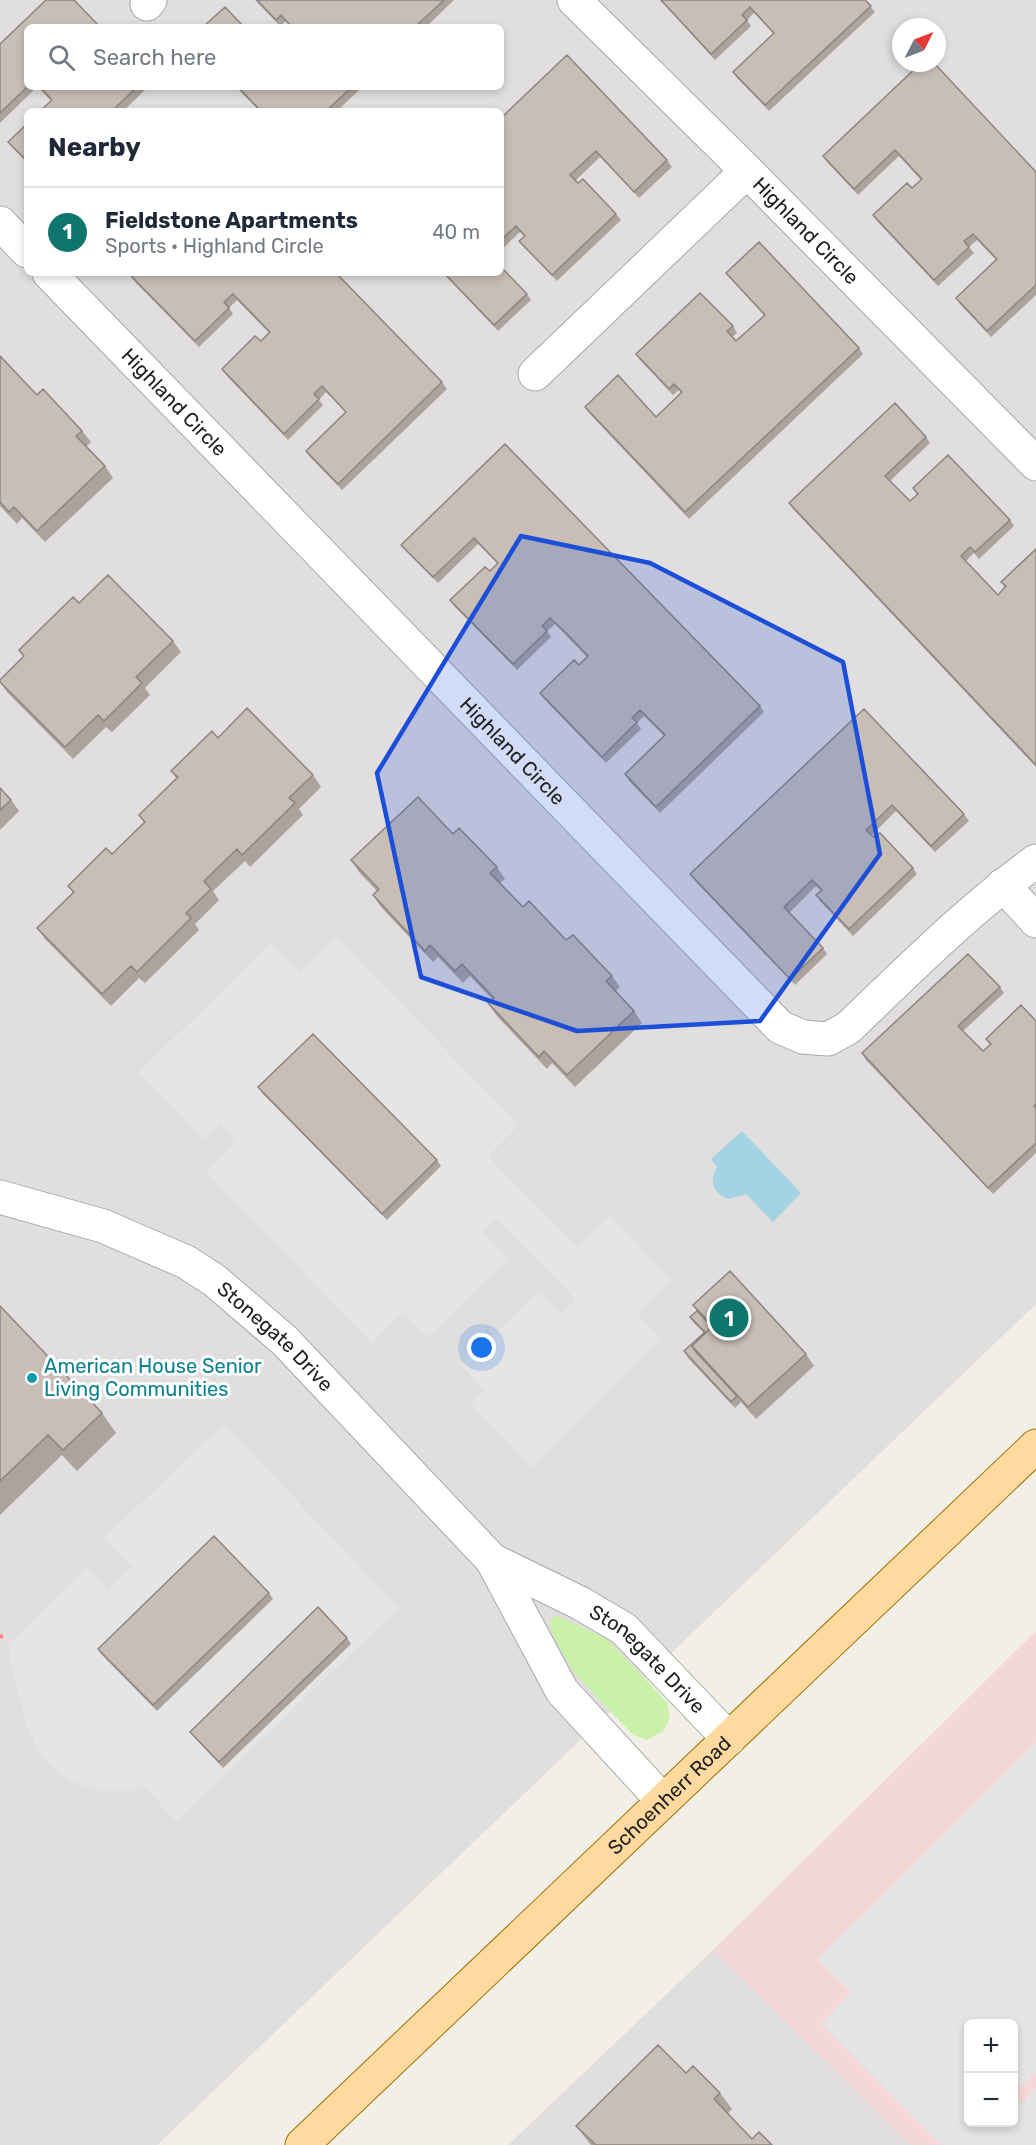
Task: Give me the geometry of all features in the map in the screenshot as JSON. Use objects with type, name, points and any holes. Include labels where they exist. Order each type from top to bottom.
[{"type":"main road","name":"Schoenherr Road","points":[[302,2145],[1036,1446]]},
{"type":"street","name":"Highland Circle","points":[[574,0],[747,171],[1036,465]]},
{"type":"street","points":[[535,375],[747,171]]},
{"type":"street","points":[[0,223],[24,248]]},
{"type":"street","name":"Highland Circle","points":[[52,276],[780,1027],[803,1037],[828,1039],[848,1028],[954,927],[1003,885],[1036,861]]},
{"type":"street","points":[[1003,885],[1036,921]]},
{"type":"street","name":"Stonegate Drive","points":[[0,1197],[103,1226],[186,1262],[214,1280],[285,1341],[492,1560],[562,1691],[663,1802]]},
{"type":"street","name":"Stonegate Drive","points":[[492,1560],[580,1603],[624,1629],[729,1739]]},
{"type":"highlighted area","points":[[521,536],[650,563],[843,662],[880,854],[760,1021],[577,1031],[421,977],[377,773]]},
{"type":"shaded area","points":[[0,0],[1036,0],[1036,1304],[157,2145],[0,2145]]},
{"type":"shaded area","points":[[336,937],[519,1125],[488,1156],[577,1247],[610,1216],[672,1280],[638,1314],[662,1339],[532,1467],[471,1404],[484,1390],[461,1366],[539,1291],[561,1314],[576,1300],[496,1218],[482,1232],[508,1259],[428,1337],[403,1312],[372,1343],[206,1172],[237,1141],[220,1123],[204,1139],[139,1072],[271,943],[300,972]]},
{"type":"shaded area","points":[[224,1424],[399,1608],[176,1821],[143,1786],[125,1791],[108,1791],[75,1783],[55,1771],[37,1749],[27,1725],[11,1665],[8,1644],[87,1568],[108,1590],[132,1567],[104,1538]]},
{"type":"shaded area","points":[[1036,1631],[1036,2145],[911,2145],[713,1950]]},
{"type":"shaded area","points":[[1036,1743],[1036,2072],[1021,2087],[1018,2084],[1018,2019],[964,2019],[964,2127],[1018,2127],[1018,2106],[1036,2088],[1036,2145],[941,2145],[821,2024],[851,1993],[818,1959]]},
{"type":"shaded area","points":[[713,1950],[911,2145],[508,2145]]},
{"type":"green space","points":[[558,1616],[607,1639],[667,1702],[670,1718],[663,1731],[647,1740],[633,1735],[573,1672],[551,1632],[551,1618]]},
{"type":"water","points":[[742,1131],[801,1193],[773,1222],[746,1194],[729,1199],[719,1193],[714,1186],[713,1177],[717,1167],[711,1159]]},
{"type":"building","points":[[46,0],[74,0],[97,24],[24,24],[24,90],[0,113],[0,44]]},
{"type":"building","points":[[257,0],[444,0],[418,24],[289,24],[281,15],[276,20]]},
{"type":"building","points":[[661,0],[865,0],[871,6],[765,105],[733,72],[774,33],[750,7],[742,15],[747,20],[711,54]]},
{"type":"building","points":[[225,7],[241,24],[206,24]]},
{"type":"building","points":[[567,55],[667,160],[634,192],[596,151],[570,175],[578,183],[583,179],[616,214],[552,275],[519,241],[525,236],[516,226],[504,237],[504,115]]},
{"type":"building","points":[[912,72],[942,72],[1036,172],[1036,285],[987,331],[956,298],[997,259],[973,234],[964,241],[969,247],[934,280],[873,215],[907,183],[912,188],[922,179],[895,150],[854,189],[823,156]]},
{"type":"building","points":[[43,90],[134,90],[115,108],[43,108],[52,100]]},
{"type":"building","points":[[241,90],[349,90],[329,108],[258,108]]},
{"type":"building","points":[[24,127],[24,158],[8,142]]},
{"type":"building","points":[[759,242],[859,348],[685,512],[585,407],[618,375],[656,417],[682,392],[674,384],[669,389],[636,354],[700,293],[733,326],[727,331],[736,341],[765,315],[726,273]]},
{"type":"building","points":[[504,270],[527,294],[494,325],[447,276],[504,276]]},
{"type":"building","points":[[339,276],[442,382],[338,484],[306,451],[346,412],[322,386],[314,394],[319,399],[284,434],[222,369],[255,336],[261,341],[270,332],[233,294],[224,302],[229,308],[195,341],[132,277]]},
{"type":"building","points":[[0,356],[37,395],[43,389],[82,431],[76,436],[105,466],[37,531],[14,507],[9,512],[0,502]]},
{"type":"building","points":[[895,403],[926,437],[885,476],[910,501],[918,494],[913,488],[948,455],[1010,520],[975,552],[970,547],[961,556],[998,595],[1006,586],[1001,582],[1036,549],[1036,765],[789,503]]},
{"type":"building","points":[[505,444],[760,706],[656,807],[625,774],[665,735],[640,710],[632,718],[637,722],[602,757],[540,693],[574,660],[579,665],[588,656],[568,635],[550,618],[542,626],[547,631],[513,664],[450,600],[485,567],[490,571],[498,563],[474,538],[433,577],[401,545]]},
{"type":"building","points":[[108,575],[173,641],[136,677],[142,683],[104,721],[98,715],[65,747],[0,680],[24,656],[19,650],[73,597],[79,603]]},
{"type":"building","points":[[247,708],[313,775],[289,798],[295,803],[242,855],[237,849],[204,881],[211,889],[186,913],[191,918],[137,972],[131,966],[102,994],[37,928],[74,892],[68,886],[106,848],[112,854],[145,822],[139,815],[178,777],[171,771],[212,731],[218,738]]},
{"type":"building","points":[[864,709],[964,814],[931,846],[892,805],[866,830],[874,837],[880,833],[913,868],[849,929],[816,895],[822,890],[812,880],[784,907],[823,948],[790,979],[690,874]]},
{"type":"building","points":[[0,788],[11,800],[0,810]]},
{"type":"building","points":[[418,797],[453,834],[459,828],[497,867],[490,873],[523,907],[529,901],[566,940],[573,935],[612,976],[606,981],[634,1011],[567,1075],[544,1051],[539,1057],[520,1037],[488,1003],[494,998],[462,964],[455,971],[430,945],[425,951],[373,895],[379,889],[351,860]]},
{"type":"building","points":[[968,954],[1000,987],[958,1026],[983,1051],[991,1044],[986,1039],[1021,1005],[1036,1021],[1036,1104],[1034,1106],[1036,1108],[1036,1143],[988,1188],[862,1053]]},
{"type":"building","points":[[313,1034],[437,1160],[382,1214],[258,1087]]},
{"type":"building","points":[[730,1271],[806,1354],[748,1407],[692,1346],[713,1326],[693,1305]]},
{"type":"building","name":"American House Senior Living Communities","points":[[0,1306],[102,1413],[63,1450],[48,1435],[0,1481]]},
{"type":"building","points":[[697,1311],[712,1327],[692,1346],[737,1396],[731,1402],[684,1351],[705,1332],[690,1317]]},
{"type":"building","points":[[214,1536],[269,1593],[153,1705],[98,1649]]},
{"type":"building","points":[[318,1607],[347,1638],[219,1762],[190,1732]]},
{"type":"building","points":[[658,2045],[686,2073],[693,2066],[720,2093],[714,2099],[752,2139],[759,2132],[772,2145],[596,2145],[576,2126]]},
{"type":"place","name":"Fieldstone Apartments","points":[[729,1318]]},
{"type":"place","name":"American House Senior Living Communities","points":[[32,1378]]}]
